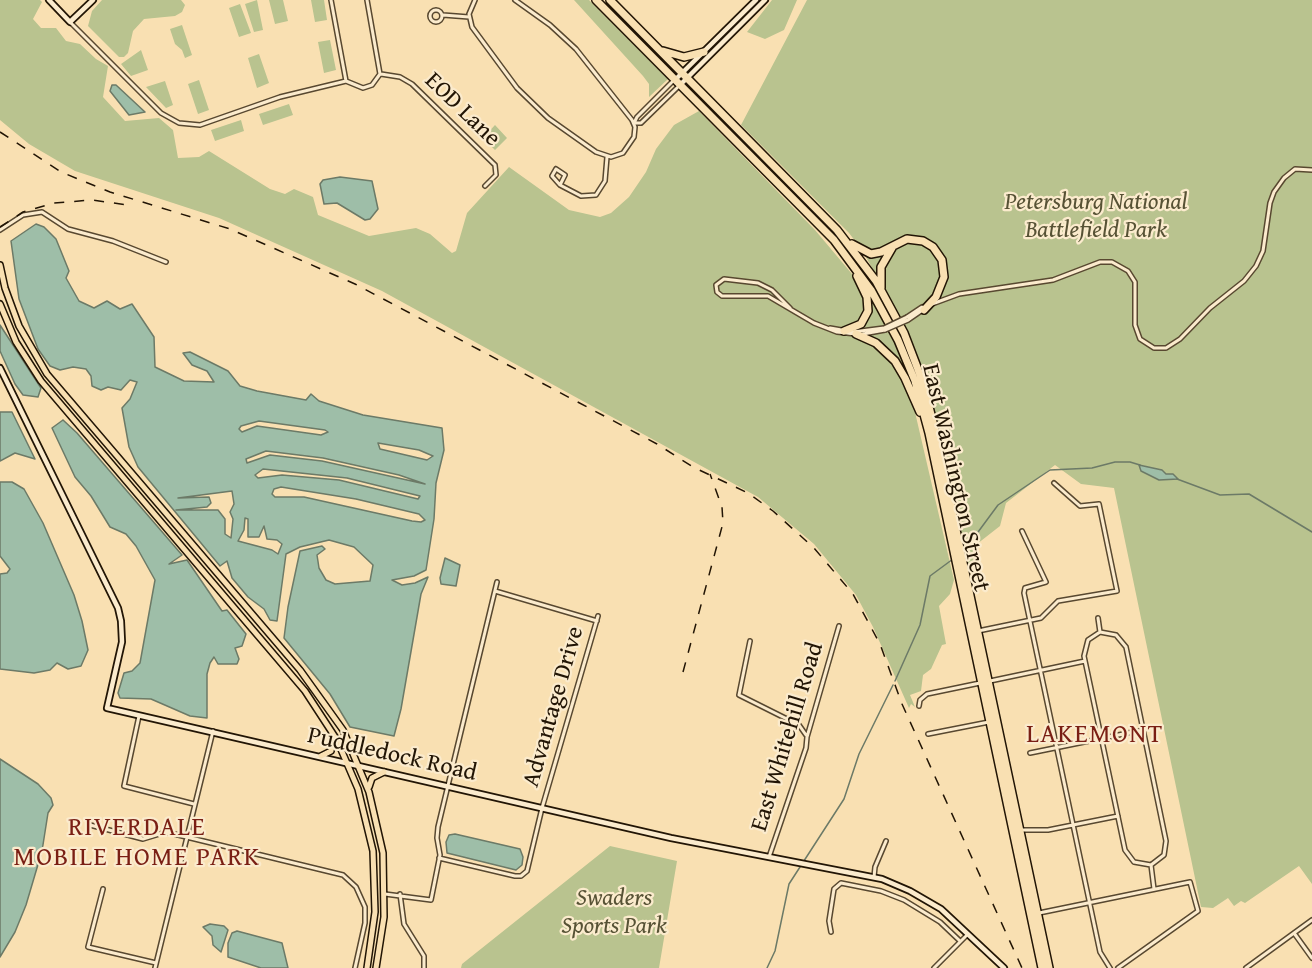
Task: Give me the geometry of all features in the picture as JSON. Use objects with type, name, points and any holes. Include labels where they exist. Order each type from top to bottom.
[{"type":"highway","name":"East Washington Street","points":[[596,0],[844,252],[877,300],[898,340],[915,381],[929,433],[994,721],[1034,914],[1042,968]]},
{"type":"highway","name":"East Washington Street","points":[[610,0],[845,239],[882,290],[909,345],[928,402],[974,632]]},
{"type":"highway","points":[[654,45],[680,57],[704,52]]},
{"type":"highway","points":[[845,239],[860,250],[872,254],[910,239],[925,242],[933,247],[942,260],[944,280],[936,297],[923,308]]},
{"type":"highway","points":[[882,290],[881,267],[890,250],[907,242],[922,243],[936,253],[942,273],[938,290],[923,308]]},
{"type":"highway","points":[[844,252],[863,287],[869,306],[862,322],[844,331]]},
{"type":"highway","points":[[856,334],[876,343],[895,361],[910,387],[929,433]]},
{"type":"highway","name":"East Washington Street","points":[[1034,914],[1049,968]]},
{"type":"main road","points":[[0,265],[16,320],[47,374],[315,688],[342,730],[369,792],[380,836],[385,894],[383,932],[376,968]]},
{"type":"main road","points":[[0,304],[16,342],[41,381],[292,675],[334,734],[348,762],[368,821],[375,869],[375,912],[367,968]]},
{"type":"main road","points":[[321,756],[333,749],[334,734]]},
{"type":"main road","points":[[369,792],[372,778],[384,772]]},
{"type":"street","points":[[49,0],[161,113],[179,123],[189,125],[207,123],[270,100],[346,81],[354,86],[367,87],[380,74],[367,0]]},
{"type":"street","points":[[70,22],[93,0]]},
{"type":"street","points":[[331,0],[346,81]]},
{"type":"street","points":[[475,0],[469,17],[472,27],[494,59],[530,101],[573,137],[607,157],[620,155],[626,151],[634,137],[634,123],[637,117],[678,82]]},
{"type":"street","points":[[515,0],[550,25],[576,50],[601,77],[634,123]]},
{"type":"street","points":[[634,123],[641,123],[756,0]]},
{"type":"street","points":[[684,76],[704,52],[765,0]]},
{"type":"street","points":[[443,15],[437,22],[430,19],[435,10],[443,15],[469,17]]},
{"type":"street","name":"EOD Lane","points":[[380,74],[400,77],[412,84],[495,165],[496,175],[485,186]]},
{"type":"street","points":[[560,185],[565,175],[556,169],[552,176],[560,185],[581,196],[596,195],[605,183],[607,157]]},
{"type":"street","points":[[790,308],[776,293],[764,285],[725,279],[716,285],[717,292],[722,296],[762,295],[822,327],[837,332],[856,334],[885,329],[907,319],[923,308],[959,294],[1045,282],[1100,262],[1112,262],[1128,271],[1136,282],[1135,325],[1140,339],[1154,348],[1166,348],[1180,339],[1210,308],[1244,281],[1256,266],[1263,251],[1270,203],[1276,189],[1295,170],[1312,170]]},
{"type":"street","points":[[0,230],[22,215],[42,212],[68,229],[113,242],[166,262]]},
{"type":"street","points":[[762,295],[766,291],[764,285]]},
{"type":"street","points":[[822,327],[844,331],[885,329]]},
{"type":"street","name":"Puddledock Road","points":[[0,368],[118,608],[122,621],[122,642],[107,708],[691,842],[874,877],[922,897],[969,934],[1004,968]]},
{"type":"street","points":[[974,632],[1044,616],[1058,601],[1115,592],[1116,584],[1099,504],[1080,506],[1054,483]]},
{"type":"street","points":[[1022,531],[1046,582],[1024,590],[1029,621],[1100,952],[1110,968]]},
{"type":"street","points":[[385,894],[400,894],[431,900],[439,858],[437,838],[497,582]]},
{"type":"street","name":"Advantage Drive","points":[[439,858],[515,876],[525,874],[598,618],[495,591]]},
{"type":"street","points":[[1098,618],[1100,632]]},
{"type":"street","name":"East Whitehill Road","points":[[769,857],[806,748],[807,737],[839,626]]},
{"type":"street","points":[[1100,632],[1112,633],[1124,643],[1167,844],[1164,855],[1151,865],[1138,864],[1128,856],[1085,661],[1086,644],[1092,636],[1100,632]]},
{"type":"street","points":[[750,641],[739,695],[799,725],[807,737]]},
{"type":"street","points":[[919,706],[920,700],[927,694],[1085,661]]},
{"type":"street","points":[[140,714],[124,786],[194,804]]},
{"type":"street","points":[[928,734],[994,721]]},
{"type":"street","points":[[1030,753],[1143,730]]},
{"type":"street","points":[[155,968],[213,731]]},
{"type":"street","points":[[1017,831],[1047,830],[1118,816]]},
{"type":"street","points":[[90,825],[138,838],[149,838],[163,832],[338,873],[360,892],[365,913],[355,968]]},
{"type":"street","points":[[874,877],[875,867],[886,841]]},
{"type":"street","points":[[1151,865],[1154,889]]},
{"type":"street","points":[[1034,914],[1190,882],[1198,910],[1118,968]]},
{"type":"street","points":[[831,932],[829,921],[834,889],[841,883],[881,891],[904,900],[940,922],[960,942]]},
{"type":"street","points":[[103,889],[88,947],[156,963]]},
{"type":"street","points":[[400,894],[404,924],[408,934],[424,956],[424,968]]},
{"type":"street","points":[[1247,967],[1312,920]]},
{"type":"street","points":[[1294,933],[1312,958]]},
{"type":"street","points":[[934,968],[969,934]]},
{"type":"green space","points":[[0,0],[40,0],[42,2],[33,19],[41,28],[56,28],[66,41],[80,44],[96,59],[108,66],[103,97],[125,121],[159,118],[173,130],[178,158],[199,157],[209,151],[270,189],[285,194],[294,189],[313,197],[318,215],[369,236],[416,228],[430,234],[452,253],[456,251],[467,213],[509,167],[569,210],[600,217],[611,213],[629,197],[646,172],[656,149],[674,125],[699,111],[815,230],[873,299],[893,336],[914,388],[911,395],[954,580],[950,594],[939,606],[946,644],[942,645],[931,669],[923,675],[921,691],[910,695],[915,707],[911,704],[909,708],[873,627],[856,595],[814,544],[758,497],[382,291],[219,218],[75,171],[29,144],[0,120]]},
{"type":"green space","points":[[102,0],[181,0],[185,5],[182,12],[175,16],[144,19],[133,31],[128,53],[124,57],[119,57],[88,26],[92,11]]},
{"type":"green space","points":[[257,0],[263,30],[254,32],[245,4]]},
{"type":"green space","points":[[269,0],[283,0],[288,21],[275,24]]},
{"type":"green space","points":[[311,0],[324,0],[327,20],[315,22]]},
{"type":"green space","points":[[574,0],[589,0],[668,79],[649,97],[649,84],[643,76]]},
{"type":"green space","points":[[772,0],[797,0],[784,30],[765,39],[747,32]]},
{"type":"green space","name":"Petersburg National Battlefield Park","points":[[807,0],[1312,0],[1312,884],[1299,866],[1245,903],[1241,901],[1234,906],[1228,898],[1213,908],[1201,907],[1114,488],[1081,484],[1055,465],[1006,503],[1000,526],[977,544],[973,551],[975,565],[968,567],[927,386],[905,327],[862,250],[849,233],[741,125]]},
{"type":"green space","points":[[240,4],[251,33],[239,37],[229,8]]},
{"type":"green space","points":[[182,25],[192,55],[185,58],[182,50],[175,44],[170,29]]},
{"type":"green space","points":[[330,40],[336,70],[324,73],[318,42]]},
{"type":"green space","points":[[141,50],[148,70],[131,76],[121,64]]},
{"type":"green space","points":[[259,54],[269,83],[257,88],[248,58]]},
{"type":"green space","points":[[199,80],[209,110],[198,114],[188,84]]},
{"type":"green space","points":[[165,81],[173,105],[166,108],[146,87]]},
{"type":"green space","points":[[289,104],[293,115],[263,125],[259,114]]},
{"type":"green space","points":[[241,120],[244,131],[215,141],[211,130]]},
{"type":"green space","points":[[495,125],[507,138],[495,150],[483,138]]},
{"type":"green space","name":"Swaders Sports Park","points":[[610,846],[677,861],[659,968],[461,968],[462,964]]},
{"type":"shaded area","points":[[112,85],[116,85],[145,112],[129,115],[110,91]]},
{"type":"shaded area","points":[[340,177],[372,181],[378,209],[370,219],[365,220],[337,203],[324,204],[320,184],[323,180]]},
{"type":"shaded area","points":[[36,224],[44,227],[56,239],[69,271],[66,278],[79,301],[94,308],[107,301],[120,309],[132,304],[154,337],[155,367],[184,381],[214,382],[207,371],[192,365],[183,353],[190,352],[228,371],[240,386],[306,400],[311,394],[319,401],[363,415],[442,428],[444,450],[436,483],[434,519],[426,570],[414,576],[392,580],[402,585],[415,583],[428,577],[421,594],[401,709],[394,736],[350,727],[330,694],[284,638],[300,551],[322,546],[325,549],[317,555],[319,568],[326,580],[335,584],[370,581],[373,565],[354,547],[329,540],[300,547],[286,554],[277,621],[270,620],[264,609],[248,597],[232,578],[227,561],[220,566],[138,467],[129,447],[122,408],[130,399],[137,382],[130,380],[121,390],[108,387],[101,390],[92,386],[91,376],[86,369],[73,367],[60,370],[50,366],[38,349],[19,299],[11,241]],"holes":[[[259,421],[328,432],[321,435],[257,426],[242,432],[239,429],[241,426]],[[378,443],[419,450],[433,456],[427,460],[380,449]],[[266,451],[323,458],[399,475],[425,484],[322,461],[270,455],[247,463],[246,459]],[[263,469],[347,478],[420,496],[418,499],[339,480],[282,475],[258,478],[255,475]],[[281,487],[356,499],[419,514],[425,520],[412,521],[304,497],[275,497],[272,494],[274,489]],[[232,491],[234,504],[230,512],[233,519],[231,538],[225,534],[225,519],[218,510],[176,510],[207,507],[211,503],[209,497],[178,498]],[[245,518],[248,519],[248,537],[259,537],[264,526],[267,539],[277,540],[282,544],[278,554],[272,550],[238,541],[244,530]]]},
{"type":"shaded area","points":[[0,325],[41,388],[38,397],[23,395],[15,384],[0,351]]},
{"type":"shaded area","points":[[0,412],[12,412],[35,459],[15,453],[0,461]]},
{"type":"shaded area","points":[[63,420],[77,433],[182,555],[169,564],[187,560],[222,611],[227,610],[246,634],[242,646],[235,648],[239,659],[237,664],[218,664],[214,657],[210,663],[207,674],[207,718],[190,716],[151,699],[120,698],[118,693],[124,673],[132,671],[140,663],[155,580],[136,546],[126,534],[110,527],[91,496],[75,477],[52,428]]},
{"type":"shaded area","points":[[1139,465],[1162,470],[1166,474],[1173,474],[1178,479],[1159,480],[1141,471]]},
{"type":"shaded area","points":[[0,482],[12,482],[24,489],[43,523],[74,595],[82,621],[88,650],[81,666],[68,669],[57,663],[50,670],[34,673],[0,669],[0,574],[7,573],[10,569],[0,556]]},
{"type":"shaded area","points":[[445,558],[460,565],[456,586],[441,584],[440,578]]},
{"type":"shaded area","points":[[0,759],[38,784],[51,798],[53,805],[48,813],[42,851],[26,905],[15,932],[0,957]]},
{"type":"shaded area","points":[[455,834],[520,849],[523,857],[522,865],[516,870],[447,853],[446,842],[449,835]]},
{"type":"shaded area","points":[[210,924],[224,926],[228,930],[221,952],[213,945],[212,936],[203,927]]},
{"type":"shaded area","points":[[237,931],[282,943],[288,968],[261,968],[228,957],[228,943],[232,933]]},
{"type":"waterway","points":[[964,551],[998,505],[1050,470],[1092,468],[1115,462],[1140,465]]},
{"type":"waterway","points":[[1177,479],[1220,495],[1249,494],[1312,532]]},
{"type":"waterway","points":[[895,681],[920,625],[930,576],[953,559]]},
{"type":"waterway","points":[[767,968],[775,951],[789,884],[844,799],[859,754],[893,685]]},
{"type":"railway","points":[[0,132],[61,172],[110,192],[230,229],[355,284],[657,444],[693,467],[748,493],[773,511],[814,548],[853,594],[880,644],[902,704],[1022,968]]},
{"type":"railway","points":[[0,227],[23,212],[54,203],[92,200],[128,205]]},
{"type":"railway","points":[[683,672],[723,523],[722,507],[710,474]]},
{"type":"district","name":"LAKEMONT","points":[[1095,735]]},
{"type":"district","name":"RIVERDALE MOBILE HOME PARK","points":[[137,843]]}]
